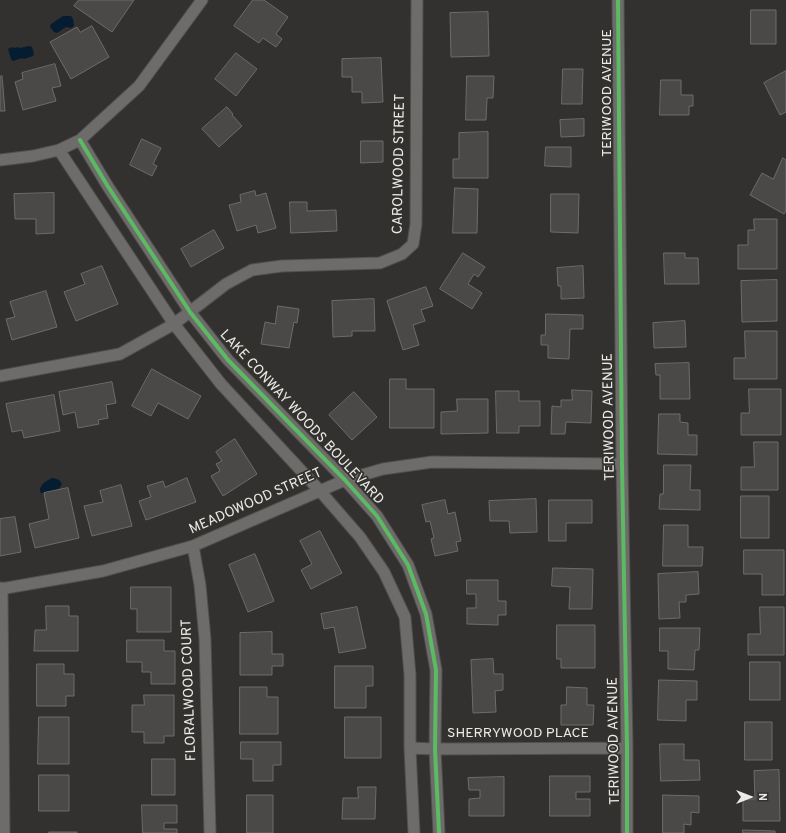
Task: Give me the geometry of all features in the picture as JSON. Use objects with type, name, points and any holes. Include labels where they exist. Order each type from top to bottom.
[{"type":"street","points":[[0,160],[33,156],[59,150],[80,140],[139,86],[202,0]]},
{"type":"street","name":"CAROLWOOD STREET","points":[[0,376],[120,354],[174,324],[226,284],[252,270],[282,266],[380,263],[402,254],[413,244],[416,224],[417,0]]},
{"type":"street","name":"TERIWOOD AVENUE","points":[[618,0],[627,833]]},
{"type":"street","name":"LAKE CONWAY WOODS BOULEVARD","points":[[80,140],[107,185],[190,312],[228,360],[345,480],[377,516],[408,565],[426,614],[436,670],[435,749],[439,833]]},
{"type":"street","points":[[59,150],[174,324],[221,384],[320,491],[360,537],[384,572],[405,617],[410,675],[410,748],[414,833]]},
{"type":"street","name":"MEADOWOOD STREET","points":[[1,588],[103,571],[193,546],[345,480],[383,469],[432,462],[622,464]]},
{"type":"street","name":"FLORALWOOD COURT","points":[[193,546],[200,585],[205,639],[210,833]]},
{"type":"street","points":[[1,588],[4,833]]},
{"type":"street","name":"SHERRYWOOD PLACE","points":[[410,748],[627,748]]},
{"type":"water","points":[[63,16],[71,16],[74,26],[71,28],[66,27],[57,33],[54,32],[50,27],[51,24]]},
{"type":"water","points":[[29,46],[32,47],[34,54],[33,56],[13,61],[11,59],[8,49],[12,47],[20,48]]},
{"type":"water","points":[[52,478],[60,481],[62,484],[60,487],[52,492],[41,493],[40,489],[42,485]]},
{"type":"building","points":[[79,0],[134,0],[112,32],[74,6]]},
{"type":"building","points":[[253,0],[264,0],[288,17],[276,34],[282,39],[276,47],[263,38],[259,43],[234,26]]},
{"type":"building","points":[[751,10],[776,10],[776,44],[751,44]]},
{"type":"building","points":[[488,12],[489,56],[451,57],[450,13]]},
{"type":"building","points":[[92,26],[109,57],[71,79],[50,42],[77,27],[80,32]]},
{"type":"building","points":[[236,53],[257,69],[236,96],[215,79]]},
{"type":"building","points":[[381,58],[383,102],[362,103],[362,92],[352,92],[352,77],[342,77],[342,59]]},
{"type":"building","points":[[55,64],[61,86],[52,88],[56,101],[23,110],[15,82],[23,79],[22,73]]},
{"type":"building","points":[[563,69],[583,69],[582,104],[562,104]]},
{"type":"building","points":[[786,71],[786,112],[780,115],[764,83]]},
{"type":"building","points":[[2,76],[5,111],[0,111],[0,77]]},
{"type":"building","points":[[467,76],[494,76],[493,98],[487,98],[486,120],[466,120]]},
{"type":"building","points":[[661,80],[681,80],[681,95],[693,95],[693,106],[689,106],[689,115],[660,115]]},
{"type":"building","points":[[227,107],[242,126],[219,147],[202,129]]},
{"type":"building","points":[[584,119],[584,136],[561,137],[560,120]]},
{"type":"building","points":[[488,132],[488,178],[453,178],[453,159],[459,159],[459,133]]},
{"type":"building","points":[[142,139],[161,148],[153,164],[157,166],[152,176],[130,165]]},
{"type":"building","points":[[361,141],[383,141],[383,162],[361,163]]},
{"type":"building","points":[[546,147],[571,147],[571,167],[545,166]]},
{"type":"building","points":[[783,158],[786,160],[786,211],[784,214],[750,195],[762,173],[773,179]]},
{"type":"building","points":[[455,188],[478,189],[477,233],[453,233]]},
{"type":"building","points":[[255,191],[256,196],[266,193],[276,228],[258,233],[256,225],[237,231],[229,205],[241,202],[240,195]]},
{"type":"building","points":[[54,193],[54,233],[36,234],[36,219],[15,219],[14,194]]},
{"type":"building","points":[[551,194],[579,194],[578,233],[551,232]]},
{"type":"building","points":[[290,202],[307,202],[307,211],[336,210],[337,231],[291,233]]},
{"type":"building","points":[[754,219],[777,219],[777,269],[738,269],[738,245],[748,245],[748,230],[754,230]]},
{"type":"building","points":[[214,230],[224,248],[191,267],[181,249]]},
{"type":"building","points":[[463,253],[485,267],[478,277],[474,274],[468,284],[482,293],[472,309],[440,289]]},
{"type":"building","points":[[664,253],[685,253],[685,258],[698,258],[699,284],[665,284]]},
{"type":"building","points":[[102,266],[118,304],[76,321],[64,292],[85,284],[81,274]]},
{"type":"building","points":[[583,266],[584,298],[561,299],[561,286],[558,286],[557,268]]},
{"type":"building","points":[[777,280],[777,321],[742,322],[741,281]]},
{"type":"building","points":[[426,287],[433,306],[421,310],[425,321],[413,325],[419,345],[403,350],[387,301]]},
{"type":"building","points":[[46,291],[57,327],[12,340],[6,319],[15,317],[10,302]]},
{"type":"building","points":[[374,299],[375,331],[352,331],[352,336],[333,337],[332,301]]},
{"type":"building","points":[[278,306],[299,309],[297,323],[294,322],[289,348],[261,344],[265,322],[275,324]]},
{"type":"building","points":[[546,314],[583,315],[583,329],[570,329],[569,359],[548,358],[548,345],[541,345],[541,335],[545,335]]},
{"type":"building","points":[[685,321],[686,347],[654,348],[653,323]]},
{"type":"building","points":[[745,331],[777,331],[777,379],[734,379],[734,358],[745,358]]},
{"type":"building","points":[[689,363],[690,399],[660,399],[660,375],[656,375],[655,364]]},
{"type":"building","points":[[152,369],[201,396],[188,419],[158,403],[151,416],[132,406]]},
{"type":"building","points":[[390,379],[406,379],[406,389],[434,389],[434,428],[390,428]]},
{"type":"building","points":[[112,382],[116,403],[106,405],[108,418],[98,420],[99,424],[78,428],[75,412],[63,415],[59,392]]},
{"type":"building","points":[[749,389],[781,389],[781,435],[741,435],[741,413],[749,413]]},
{"type":"building","points":[[572,390],[592,391],[591,423],[566,422],[565,434],[551,434],[552,406],[561,407],[561,400],[572,400]]},
{"type":"building","points":[[496,391],[519,391],[519,401],[540,401],[540,426],[519,426],[519,433],[497,433]]},
{"type":"building","points":[[354,392],[377,417],[352,440],[329,415]]},
{"type":"building","points":[[54,395],[60,431],[24,438],[22,430],[12,432],[6,404]]},
{"type":"building","points":[[457,399],[488,399],[488,433],[441,434],[441,412],[457,411]]},
{"type":"building","points":[[659,414],[680,414],[680,422],[688,423],[688,435],[697,435],[697,455],[658,454]]},
{"type":"building","points":[[235,439],[257,474],[223,496],[211,476],[220,471],[216,464],[222,461],[216,452]]},
{"type":"building","points":[[754,442],[778,442],[778,490],[741,490],[741,467],[754,467]]},
{"type":"building","points":[[664,465],[691,465],[690,490],[700,490],[700,510],[659,509],[660,494],[663,494]]},
{"type":"building","points":[[187,478],[196,502],[146,520],[139,501],[151,497],[147,486],[163,481],[165,487]]},
{"type":"building","points":[[121,485],[132,526],[92,536],[84,506],[103,502],[100,491]]},
{"type":"building","points":[[68,488],[79,538],[35,548],[29,524],[49,519],[44,493]]},
{"type":"building","points":[[741,496],[769,496],[769,538],[741,538]]},
{"type":"building","points":[[536,499],[537,532],[510,533],[509,521],[490,521],[489,501]]},
{"type":"building","points":[[445,500],[448,514],[455,512],[461,541],[456,542],[458,551],[435,556],[431,539],[434,538],[430,521],[426,522],[422,505]]},
{"type":"building","points":[[549,500],[592,500],[592,523],[566,523],[566,541],[549,541]]},
{"type":"building","points":[[15,517],[21,552],[0,556],[0,519]]},
{"type":"building","points":[[664,525],[688,525],[688,547],[703,547],[702,566],[663,566]]},
{"type":"building","points":[[320,531],[342,573],[311,589],[301,570],[312,564],[300,541]]},
{"type":"building","points":[[744,550],[784,550],[784,595],[762,595],[762,574],[744,574]]},
{"type":"building","points":[[255,554],[274,601],[248,612],[229,565]]},
{"type":"building","points":[[553,568],[593,569],[592,609],[569,609],[570,587],[552,586]]},
{"type":"building","points":[[698,572],[699,594],[686,595],[686,602],[679,602],[680,618],[659,619],[658,574]]},
{"type":"building","points":[[467,580],[498,580],[498,601],[506,601],[506,615],[498,615],[498,625],[467,624],[467,608],[476,608],[476,594],[467,594]]},
{"type":"building","points":[[131,587],[171,587],[171,632],[137,632],[137,609],[131,609]]},
{"type":"building","points":[[46,606],[69,606],[69,616],[78,616],[78,651],[34,651],[35,630],[46,630]]},
{"type":"building","points":[[357,607],[366,648],[339,653],[334,627],[324,629],[321,614]]},
{"type":"building","points":[[760,607],[784,607],[784,655],[748,655],[748,634],[760,634]]},
{"type":"building","points":[[557,625],[595,625],[595,668],[561,668],[561,659],[557,659]]},
{"type":"building","points":[[660,628],[700,628],[699,650],[695,650],[694,670],[668,669],[668,651],[660,651]]},
{"type":"building","points":[[272,632],[272,654],[283,654],[283,666],[272,666],[272,675],[240,675],[240,633]]},
{"type":"building","points":[[127,640],[164,640],[164,651],[175,651],[175,684],[151,684],[151,672],[142,672],[142,662],[127,662]]},
{"type":"building","points":[[493,659],[494,674],[503,674],[503,690],[495,691],[496,712],[473,713],[471,660]]},
{"type":"building","points":[[750,662],[780,662],[780,700],[750,700]]},
{"type":"building","points":[[37,664],[64,664],[64,674],[74,674],[74,696],[66,696],[66,706],[37,706]]},
{"type":"building","points":[[335,666],[373,666],[373,686],[366,686],[366,708],[335,708]]},
{"type":"building","points":[[659,680],[697,681],[697,700],[686,700],[686,721],[658,720]]},
{"type":"building","points":[[240,687],[267,687],[267,697],[278,697],[278,734],[240,734]]},
{"type":"building","points":[[567,687],[587,688],[587,705],[594,705],[593,725],[561,725],[561,705],[566,705]]},
{"type":"building","points":[[144,695],[174,695],[174,736],[164,736],[164,743],[144,743],[144,732],[132,732],[132,705],[144,705]]},
{"type":"building","points":[[39,717],[69,717],[69,764],[38,764]]},
{"type":"building","points":[[345,717],[381,717],[381,758],[345,758]]},
{"type":"building","points":[[745,722],[772,722],[772,760],[745,760]]},
{"type":"building","points":[[241,742],[281,742],[281,765],[273,765],[273,781],[253,781],[253,759],[241,759]]},
{"type":"building","points":[[660,744],[684,744],[684,760],[699,760],[700,780],[661,781]]},
{"type":"building","points":[[152,759],[175,759],[175,795],[152,795]]},
{"type":"building","points":[[779,770],[780,821],[743,821],[743,799],[755,799],[754,771]]},
{"type":"building","points":[[39,775],[69,775],[69,811],[39,811]]},
{"type":"building","points":[[550,776],[590,776],[590,792],[576,792],[576,799],[590,799],[590,816],[550,816]]},
{"type":"building","points":[[504,777],[504,816],[469,816],[469,799],[480,798],[480,790],[469,790],[468,778]]},
{"type":"building","points":[[358,787],[376,787],[375,819],[342,819],[343,798],[358,798]]},
{"type":"building","points":[[247,795],[273,795],[273,833],[247,833]]},
{"type":"building","points":[[663,795],[699,796],[699,813],[691,812],[691,825],[684,824],[684,833],[663,833]]},
{"type":"building","points":[[142,805],[177,805],[177,823],[164,823],[164,829],[177,829],[177,833],[143,833]]},
{"type":"building","points":[[743,830],[775,831],[775,833],[743,833]]},
{"type":"building","points":[[77,832],[77,833],[49,833]]},
{"type":"cycle path","points":[[618,0],[627,833]]},
{"type":"cycle path","points":[[80,140],[107,185],[190,312],[228,360],[345,480],[377,516],[408,565],[426,614],[436,670],[435,749],[439,833]]}]
